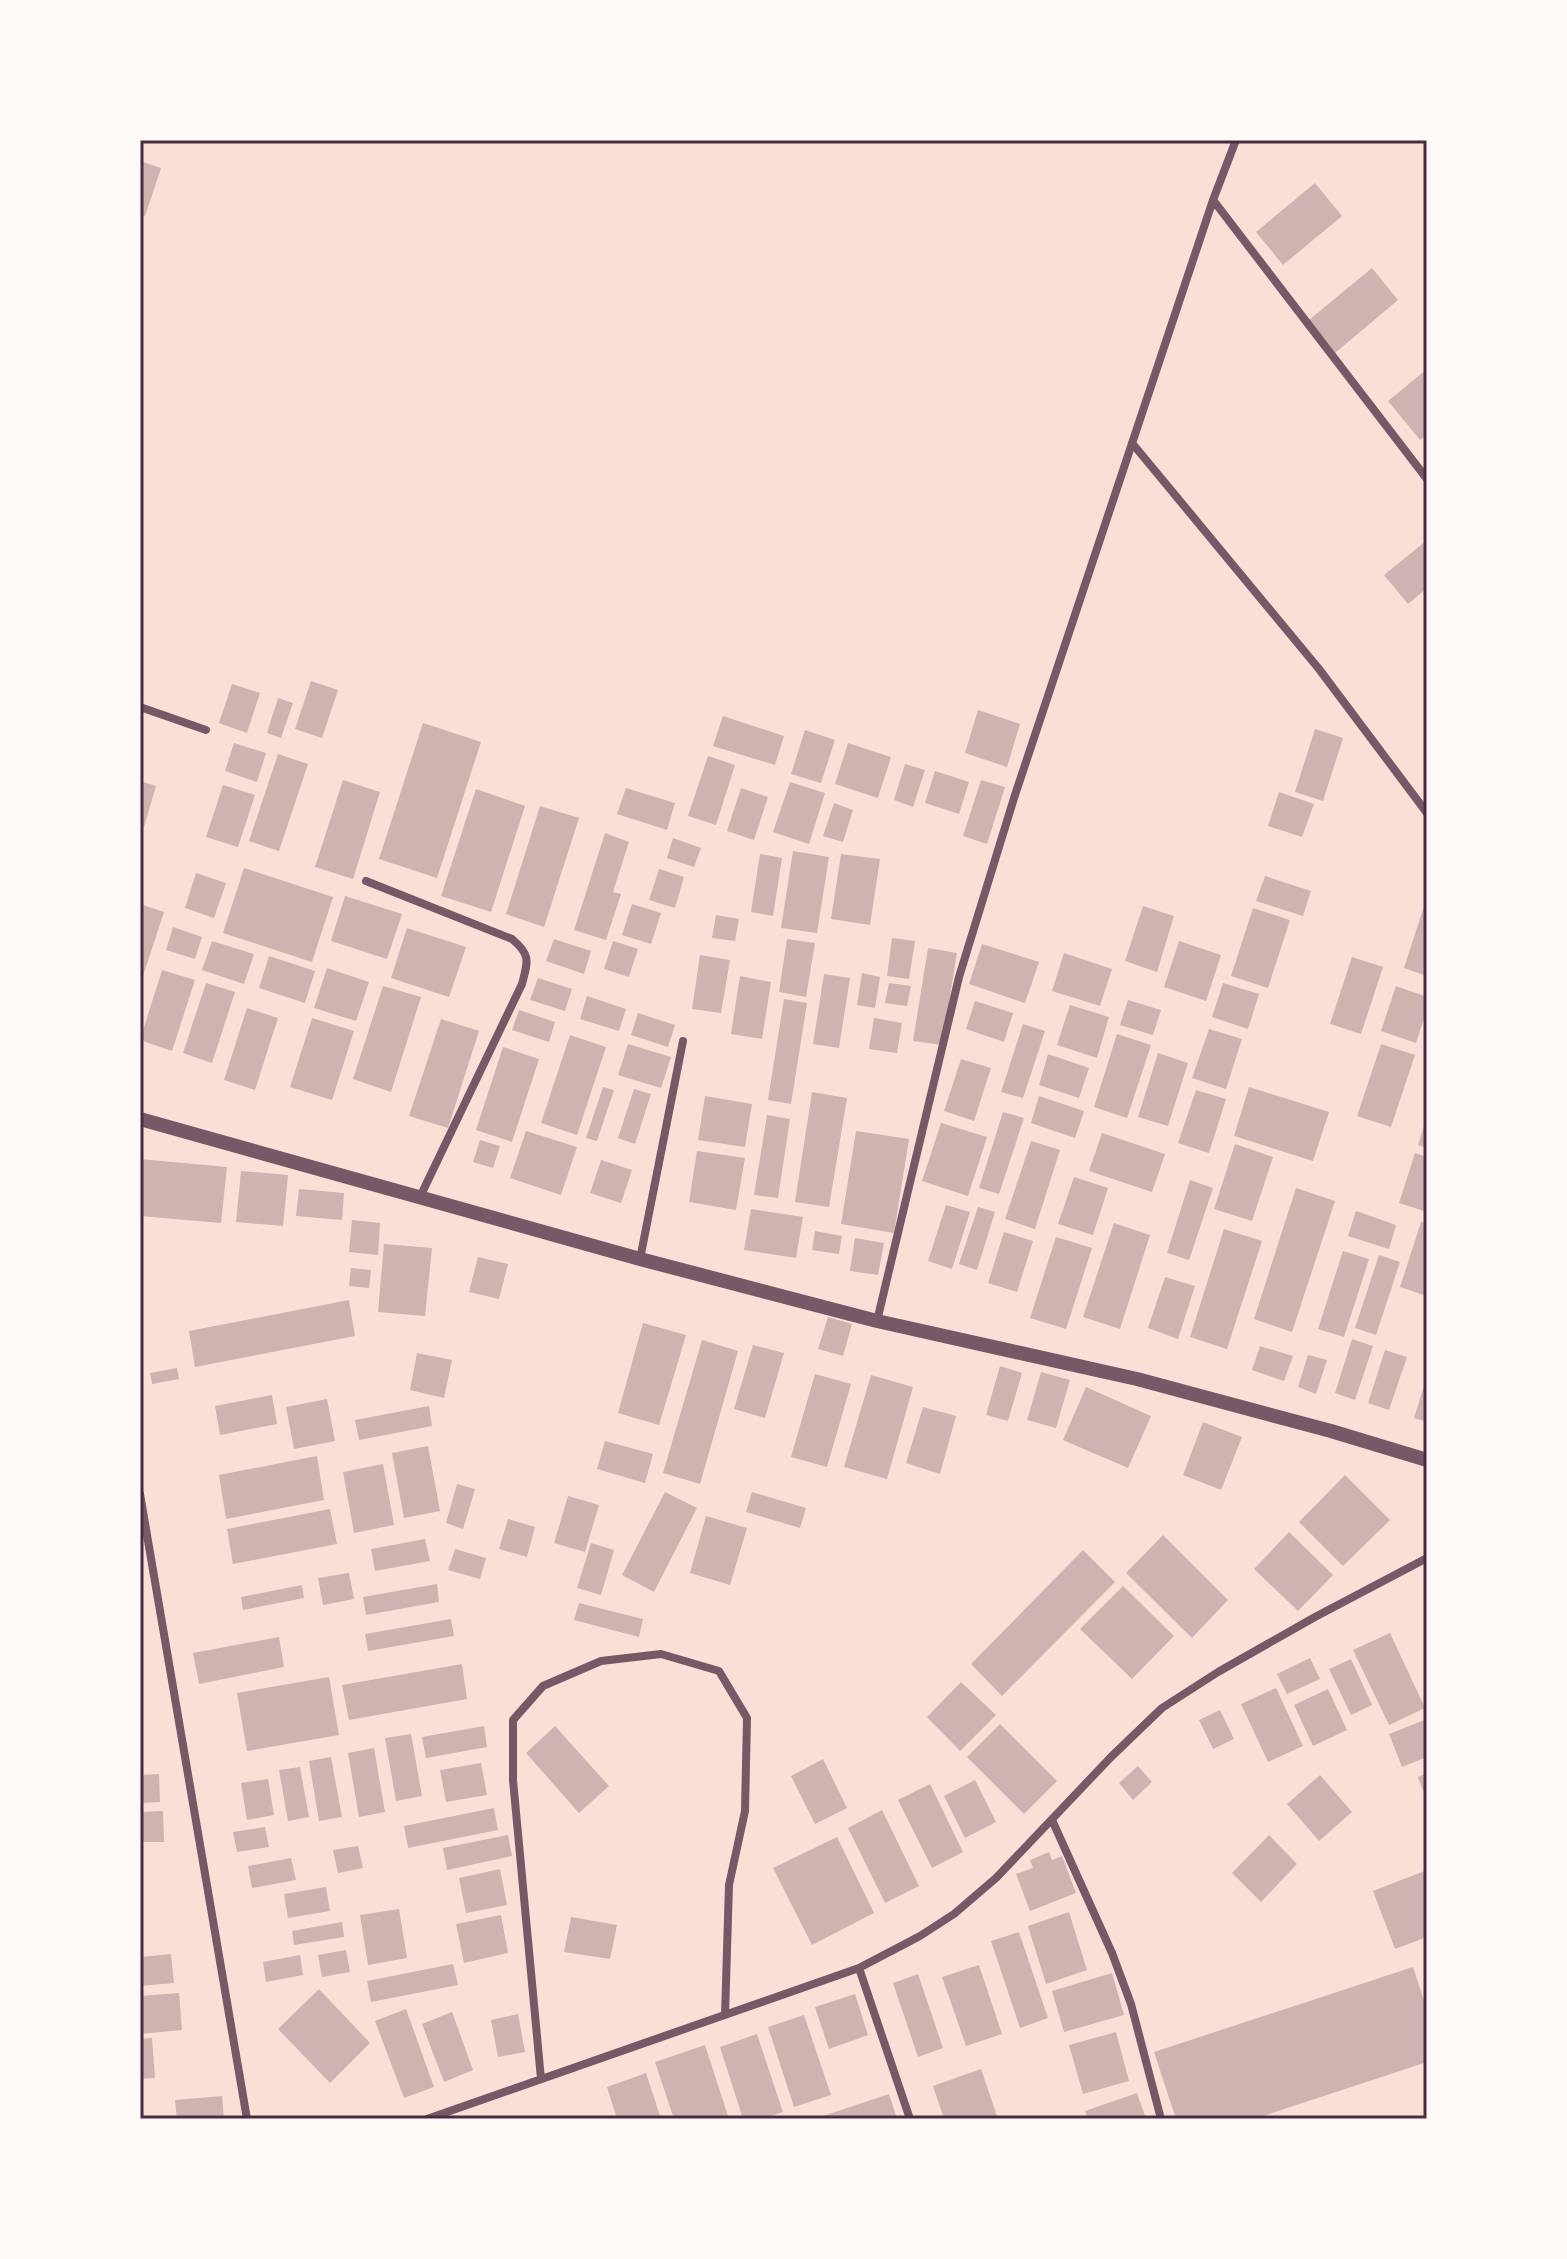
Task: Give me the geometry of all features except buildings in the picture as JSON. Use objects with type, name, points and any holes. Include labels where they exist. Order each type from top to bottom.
[{"type":"street","points":[[877,1321],[959,977],[1015,795],[1213,200],[1236,140]]},
{"type":"street","points":[[1213,200],[1427,479]]},
{"type":"street","points":[[1132,443],[1319,669],[1427,813]]},
{"type":"street","points":[[140,707],[206,730]]},
{"type":"street","points":[[366,881],[512,939],[523,949],[528,961],[522,984],[420,1197]]},
{"type":"street","points":[[640,1259],[683,1041]]},
{"type":"street","points":[[140,1119],[640,1259],[877,1321],[1137,1379],[1427,1460]]},
{"type":"street","points":[[140,1494],[247,2119]]},
{"type":"street","points":[[427,2119],[859,1968],[920,1936],[954,1914],[996,1878],[1162,1708],[1287,1632],[1427,1558]]},
{"type":"street","points":[[541,2079],[513,1780],[513,1720],[543,1686],[601,1661],[661,1654],[719,1671],[747,1718],[745,1811],[729,1885],[725,2015]]},
{"type":"street","points":[[1052,1820],[1112,1953],[1131,2004],[1161,2119]]},
{"type":"street","points":[[859,1968],[910,2119]]}]
